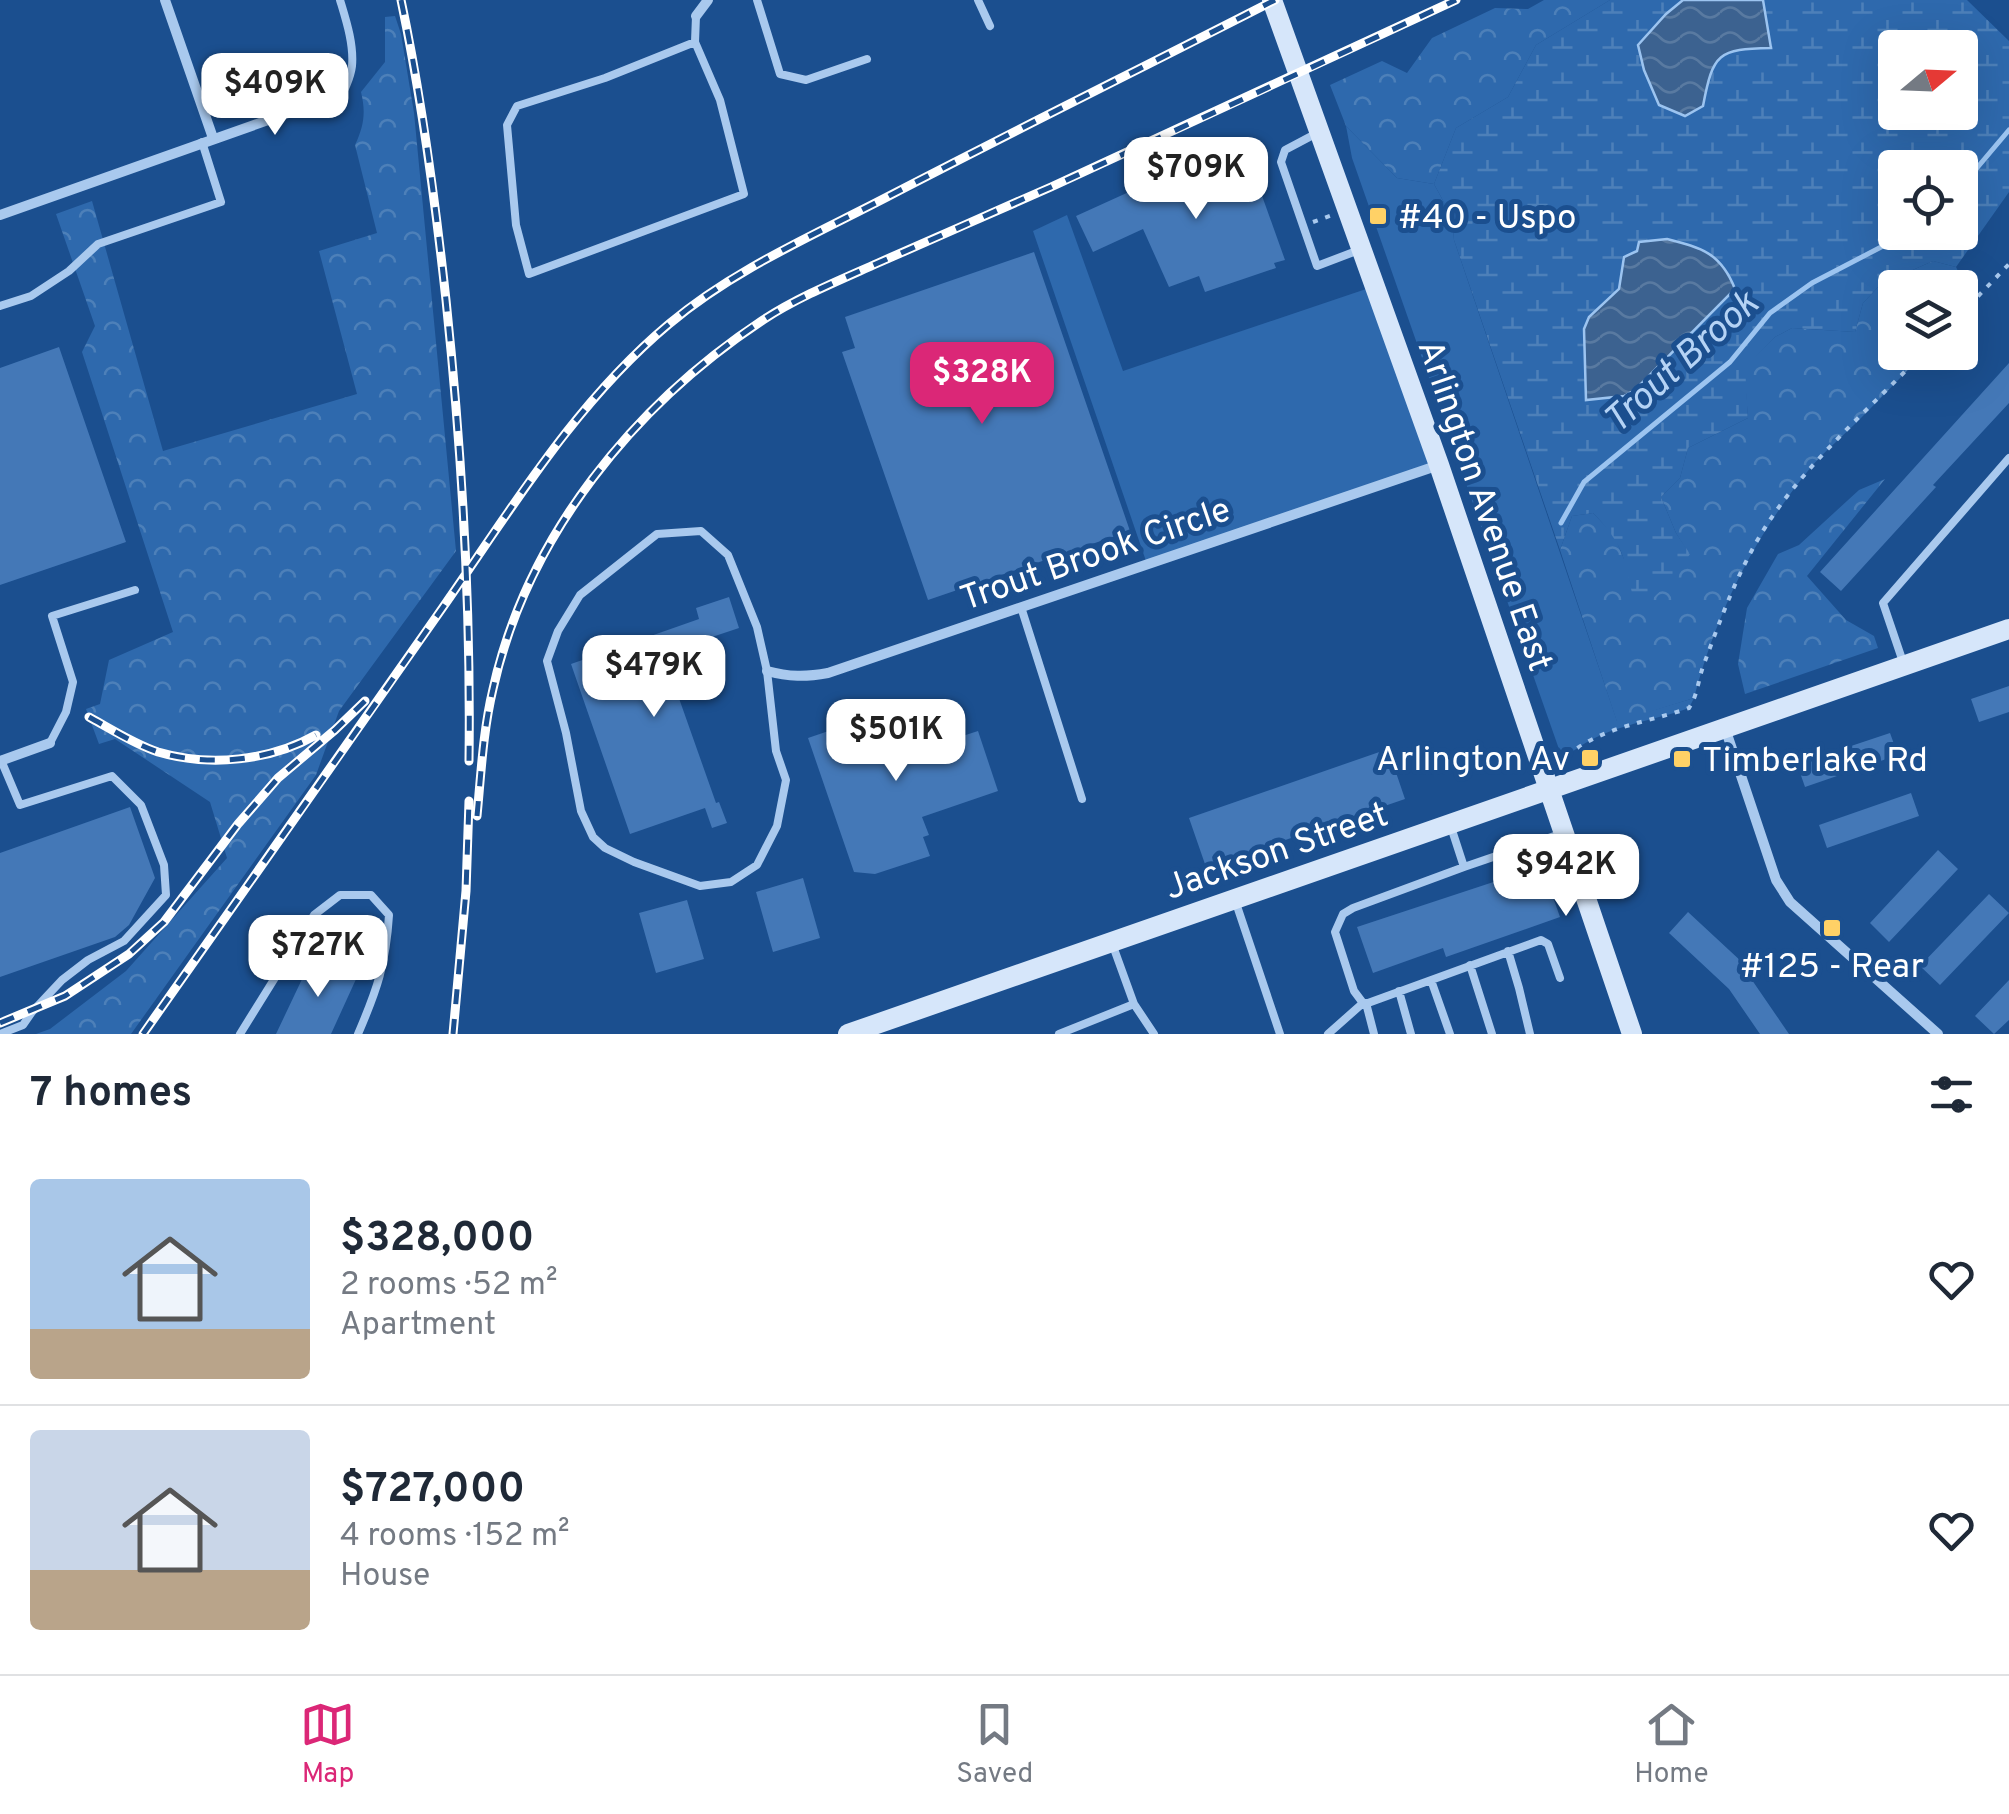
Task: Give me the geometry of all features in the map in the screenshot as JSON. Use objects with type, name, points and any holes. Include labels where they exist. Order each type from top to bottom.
[{"type":"street","points":[[165,0],[207,140]]},
{"type":"street","points":[[696,16],[708,0]]},
{"type":"street","name":"Arlington Avenue East","points":[[1272,0],[1438,465],[1632,1034]]},
{"type":"street","points":[[0,215],[288,112],[333,112]]},
{"type":"street","name":"Trout Brook Circle","points":[[767,671],[797,676],[828,673],[1438,465]]},
{"type":"street","name":"Jackson Street","points":[[848,1034],[2009,628]]},
{"type":"street","points":[[1725,727],[1776,880],[1790,902],[1938,1034]]},
{"type":"street","points":[[1,761],[50,743]]},
{"type":"lane","points":[[333,112],[352,66],[348,24],[340,0]]},
{"type":"lane","points":[[757,0],[780,74],[806,80],[866,59]]},
{"type":"lane","points":[[978,0],[990,26]]},
{"type":"lane","points":[[695,42],[605,78],[517,106],[507,125],[516,225],[530,274],[744,194],[720,100],[695,42],[696,16]]},
{"type":"lane","points":[[1319,132],[1286,150],[1281,162],[1317,266],[1362,249]]},
{"type":"lane","points":[[0,306],[31,296],[69,271],[98,244],[221,202],[207,140]]},
{"type":"lane","points":[[1904,665],[1882,603],[2009,458]]},
{"type":"lane","points":[[700,531],[728,556],[756,628],[767,671],[774,737],[786,780],[778,826],[757,864],[731,882],[700,886],[634,862],[605,848],[593,837],[581,810],[547,662],[558,631],[580,595],[657,534],[700,531]]},
{"type":"lane","points":[[50,743],[66,712],[72,682],[52,616],[136,590]]},
{"type":"lane","points":[[1021,607],[1082,799]]},
{"type":"lane","points":[[0,1034],[24,1025],[62,980],[88,960],[124,942],[166,895],[164,865],[141,806],[112,776],[20,806],[1,761]]},
{"type":"lane","points":[[1450,823],[1464,866]]},
{"type":"lane","points":[[1374,1034],[1336,938],[1336,926],[1343,914],[1464,866],[1564,833]]},
{"type":"lane","points":[[240,1034],[314,914],[340,895],[371,895],[388,915],[388,932],[380,984],[358,1034]]},
{"type":"lane","points":[[1234,899],[1280,1034]]},
{"type":"lane","points":[[1328,1034],[1364,1003],[1538,940],[1545,941],[1560,978]]},
{"type":"lane","points":[[1112,942],[1134,1004],[1154,1034]]},
{"type":"lane","points":[[1508,952],[1530,1034]]},
{"type":"lane","points":[[1470,965],[1492,1034]]},
{"type":"lane","points":[[1431,980],[1450,1034]]},
{"type":"lane","points":[[1399,992],[1412,1034]]},
{"type":"lane","points":[[1059,1034],[1134,1004]]},
{"type":"path","points":[[1303,226],[1332,215]]},
{"type":"path","points":[[1978,297],[2009,264]]},
{"type":"path","points":[[1566,756],[1604,733],[1689,708],[1734,585],[1754,545],[1819,458],[1906,370]]},
{"type":"green space","points":[[1544,0],[1610,0],[1536,45],[1508,97],[1456,128],[1434,184],[1397,178],[1346,126],[1330,85],[1382,61],[1407,73],[1432,38],[1495,8],[1528,9]]},
{"type":"green space","points":[[1610,0],[1967,0],[2009,41],[2009,192],[1978,236],[1978,150],[1878,150],[1878,250],[1968,250],[1956,267],[1933,261],[1913,270],[1878,270],[1878,287],[1863,303],[1855,332],[1792,328],[1775,337],[1745,367],[1748,418],[1688,448],[1680,478],[1661,497],[1690,554],[1675,577],[1653,598],[1633,597],[1621,551],[1593,513],[1572,516],[1560,550],[1454,240],[1452,217],[1434,184],[1456,128],[1508,97],[1536,45]]},
{"type":"green space","points":[[395,16],[414,113],[456,551],[339,711],[316,775],[131,1034],[36,1034],[50,1029],[126,971],[227,858],[210,802],[115,739],[99,744],[86,709],[100,704],[109,660],[173,632],[82,352],[95,326],[56,214],[92,201],[163,451],[357,394],[319,251],[377,233],[355,145],[363,119],[361,92],[385,62],[385,17]]},
{"type":"green space","points":[[1346,126],[1397,178],[1434,184],[1452,217],[1454,240],[1617,721],[1694,698],[1689,708],[1610,732],[1567,756],[1560,752],[1352,158]]},
{"type":"green space","points":[[1067,215],[1123,371],[1375,286],[1439,465],[1147,564],[1033,231]]},
{"type":"green space","points":[[1933,261],[1957,270],[1913,270]]},
{"type":"green space","points":[[1878,287],[1878,370],[1908,370],[1811,467],[1772,520],[1726,605],[1694,698],[1617,722],[1560,550],[1572,516],[1593,513],[1614,535],[1624,559],[1689,554],[1661,497],[1680,478],[1688,448],[1748,418],[1744,367],[1775,337],[1792,328],[1855,332],[1863,303]]},
{"type":"green space","points":[[1885,479],[1807,576],[1846,620],[1874,636],[1878,648],[1745,694],[1738,664],[1747,608],[1778,554],[1799,545],[1859,490]]},
{"type":"water","points":[[1683,0],[1763,0],[1771,48],[1739,50],[1721,58],[1710,75],[1703,106],[1685,116],[1659,105],[1638,45]]},
{"type":"water","points":[[1667,239],[1709,254],[1723,267],[1735,289],[1635,390],[1624,396],[1586,400],[1584,329],[1589,317],[1619,289],[1624,257],[1637,251],[1639,242]]},
{"type":"building","points":[[1239,142],[1285,260],[1274,263],[1276,268],[1205,292],[1199,276],[1169,287],[1143,229],[1093,252],[1076,216]]},
{"type":"building","points":[[1034,252],[1130,531],[928,600],[842,352],[855,348],[845,317]]},
{"type":"building","points":[[59,347],[126,542],[0,585],[0,368]]},
{"type":"building","points":[[2009,363],[2009,403],[1841,591],[1820,572]]},
{"type":"building","points":[[729,597],[739,628],[700,641],[711,675],[675,687],[716,803],[719,802],[727,823],[712,828],[705,808],[630,834],[571,664],[699,619],[696,608]]},
{"type":"building","points":[[2009,686],[2009,712],[1979,722],[1971,699]]},
{"type":"building","points":[[899,707],[904,723],[934,713],[944,742],[978,731],[998,791],[922,817],[929,835],[923,837],[930,856],[875,874],[854,872],[808,738]]},
{"type":"building","points":[[1890,733],[1898,755],[1805,787],[1797,764]]},
{"type":"building","points":[[1388,749],[1405,799],[1206,867],[1189,818]]},
{"type":"building","points":[[1911,793],[1919,816],[1827,848],[1819,825]]},
{"type":"building","points":[[130,807],[155,878],[129,925],[115,937],[0,977],[0,853]]},
{"type":"building","points":[[1938,850],[1958,869],[1889,942],[1870,923]]},
{"type":"building","points":[[1542,866],[1560,917],[1446,957],[1443,948],[1373,973],[1357,927]]},
{"type":"building","points":[[803,878],[820,938],[773,952],[756,892]]},
{"type":"building","points":[[1989,894],[2009,913],[1940,985],[1920,966]]},
{"type":"building","points":[[687,900],[704,959],[656,973],[639,913]]},
{"type":"building","points":[[1688,912],[1743,963],[1789,1034],[1760,1034],[1729,989],[1669,933]]},
{"type":"building","points":[[313,956],[357,977],[331,1034],[276,1034]]},
{"type":"building","points":[[2009,980],[2009,1020],[1994,1034],[1975,1016]]},
{"type":"waterway","name":"Trout Brook","points":[[1978,167],[2009,130]]},
{"type":"waterway","name":"Trout Brook","points":[[1561,523],[1584,482],[1730,362],[1770,313],[1812,283],[1878,249]]},
{"type":"railway","points":[[401,0],[427,149],[452,357],[467,588],[469,761]]},
{"type":"railway","points":[[143,1034],[542,464],[601,390],[669,324],[775,254],[1275,0]]},
{"type":"railway","points":[[477,816],[493,689],[509,633],[531,579],[559,527],[592,479],[671,392],[716,354],[763,320],[819,289],[1102,164],[1456,0]]},
{"type":"railway","points":[[0,1023],[65,996],[129,954],[164,922],[278,778],[365,701]]},
{"type":"railway","points":[[89,717],[149,749],[198,759],[259,756],[316,735]]},
{"type":"railway","points":[[453,1034],[466,891],[469,801]]},
{"type":"place","name":"#40 - Uspo","points":[[1378,216]]},
{"type":"place","name":"Arlington Av","points":[[1590,758]]},
{"type":"place","name":"Timberlake Rd","points":[[1682,759]]},
{"type":"place","name":"#125 - Rear","points":[[1832,928]]}]
